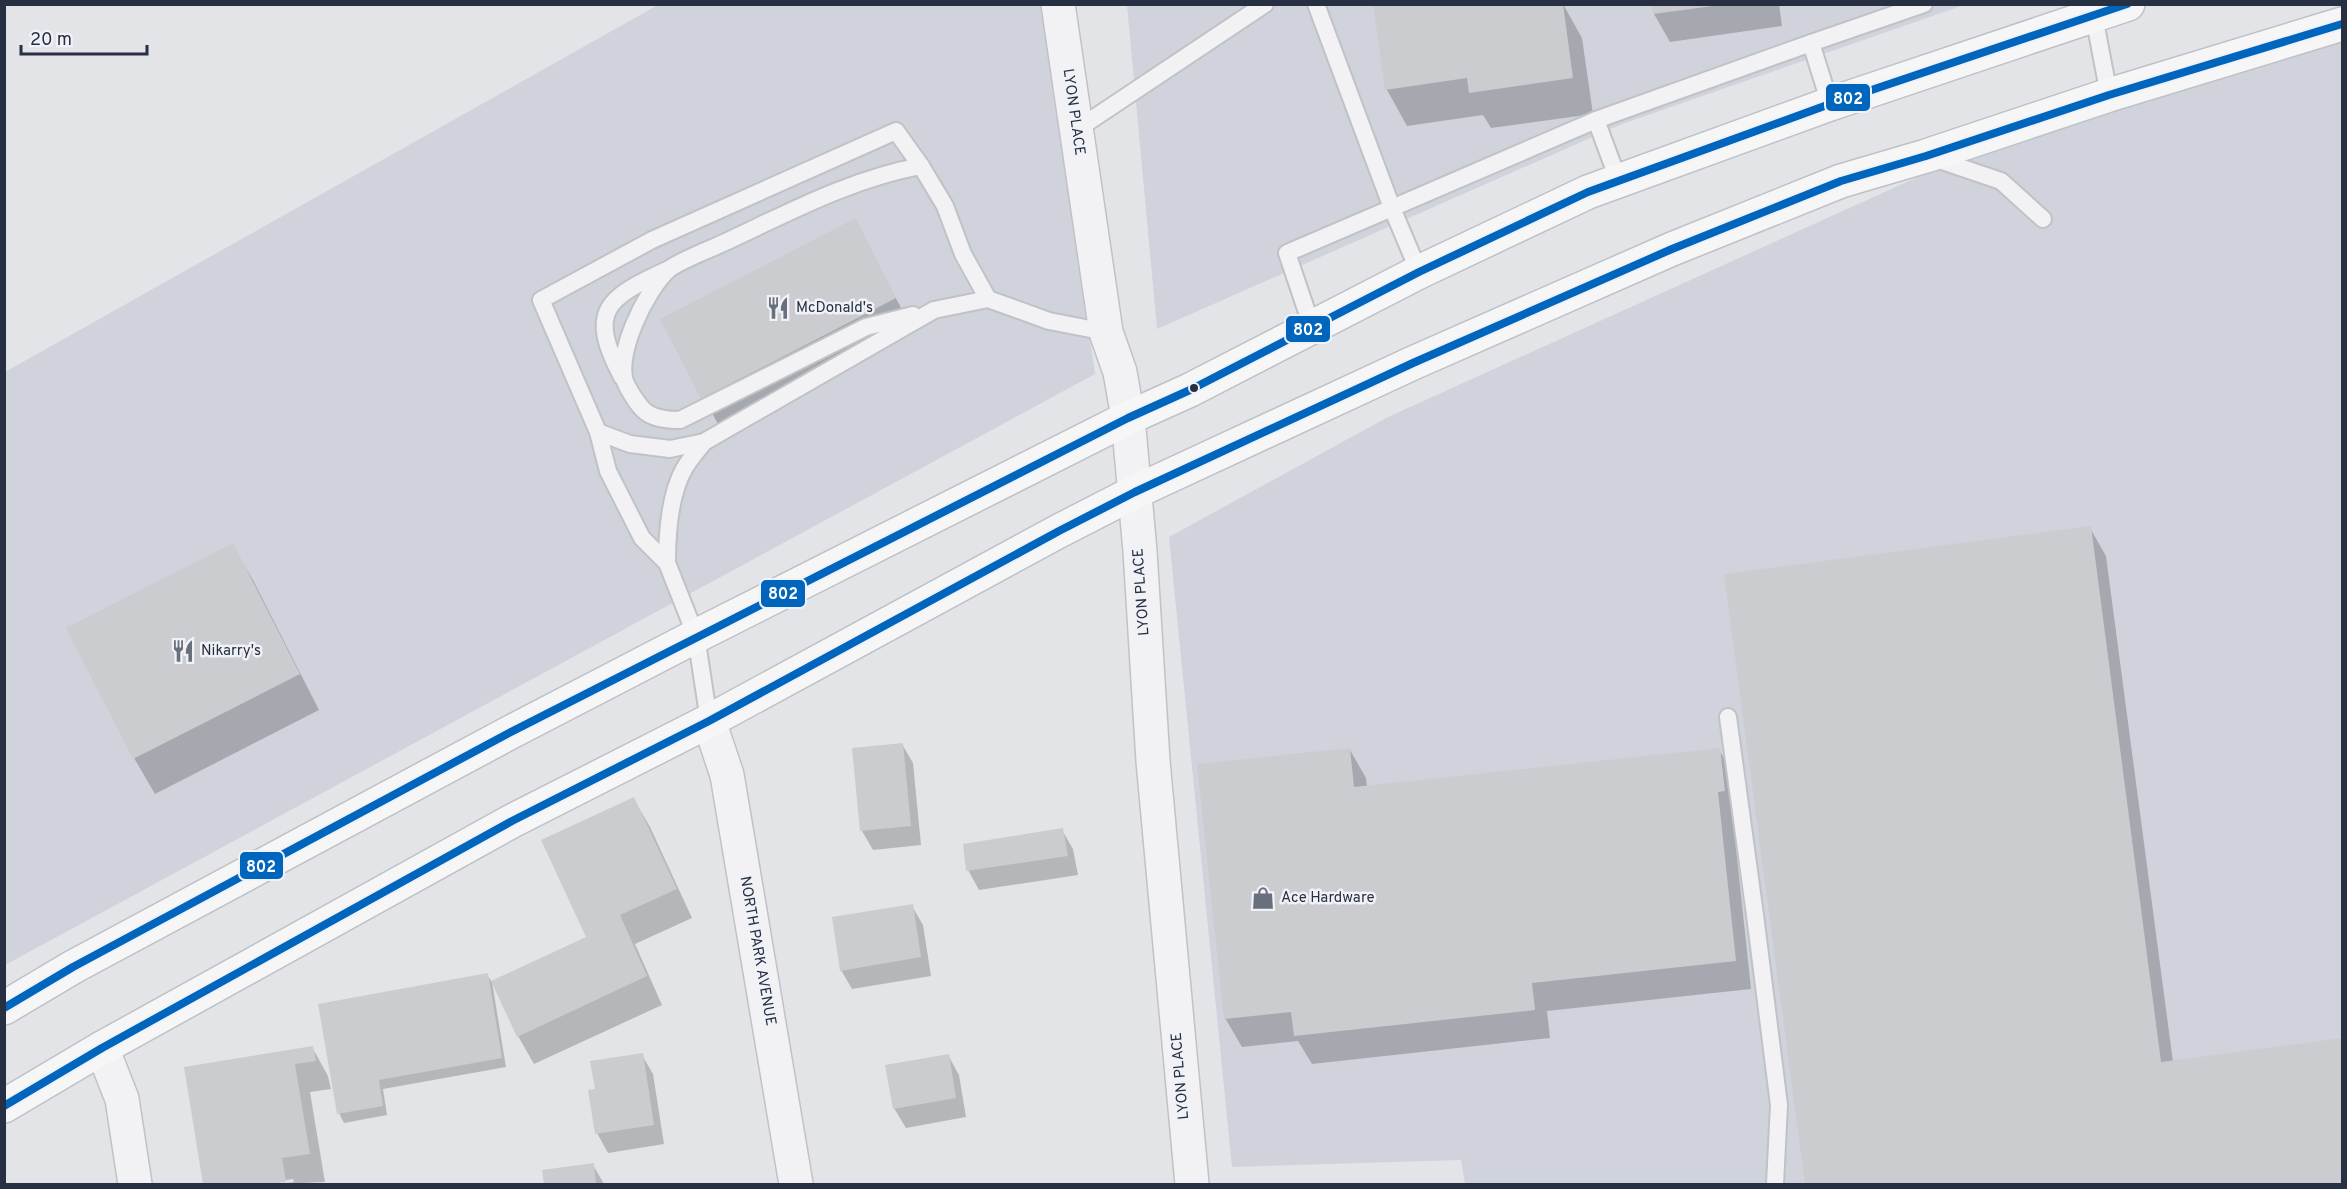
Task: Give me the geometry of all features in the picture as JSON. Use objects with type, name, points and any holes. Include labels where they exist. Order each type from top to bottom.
[{"type":"main road","points":[[4,1008],[73,967],[508,733],[696,636],[1128,418],[1190,390],[1419,272],[1588,192],[2093,10],[2127,4]]},
{"type":"main road","points":[[4,1106],[102,1048],[512,821],[708,721],[1135,492],[1413,363],[1672,249],[1840,181],[1926,156],[2109,95],[2343,24]]},
{"type":"street","name":"LYON PLACE","points":[[1058,4],[1106,332],[1120,372],[1128,418],[1153,761],[1192,1185]]},
{"type":"street","name":"NORTH PARK AVENUE","points":[[708,721],[727,775],[796,1185]]},
{"type":"street","points":[[102,1048],[122,1099],[135,1185]]},
{"type":"lane","points":[[1076,130],[1265,4]]},
{"type":"lane","points":[[1316,4],[1392,208],[1419,272]]},
{"type":"lane","points":[[1312,327],[1287,254],[1596,120],[1924,4]]},
{"type":"lane","points":[[2093,10],[2109,95]]},
{"type":"lane","points":[[1811,43],[1830,104]]},
{"type":"lane","points":[[1596,120],[1619,182]]},
{"type":"lane","points":[[667,563],[642,538],[608,471],[598,432],[541,300],[652,240],[896,131],[945,206],[963,254],[988,299]]},
{"type":"lane","points":[[1926,156],[2001,181],[2043,219]]},
{"type":"lane","points":[[921,166],[870,177],[822,197],[668,269],[618,297],[607,310],[604,326],[609,352],[639,408],[661,420],[680,420],[866,327],[988,299],[1049,321],[1106,332]]},
{"type":"lane","points":[[623,379],[623,360],[641,310],[668,269]]},
{"type":"lane","points":[[598,432],[630,444],[670,449],[704,442],[934,310]]},
{"type":"lane","points":[[704,442],[683,470],[673,501],[667,542],[667,563],[696,636],[708,721]]},
{"type":"lane","points":[[1728,717],[1779,1105],[1775,1185]]},
{"type":"shaded area","points":[[658,5],[1043,5],[1095,374],[5,965],[5,372]]},
{"type":"shaded area","points":[[1127,5],[1964,5],[1622,124],[1157,329]]},
{"type":"shaded area","points":[[2342,39],[2342,1184],[1465,1184],[1461,1160],[1232,1167],[1169,537],[1388,417],[1942,166]]},
{"type":"building","points":[[1373,4],[1563,4],[1573,78],[1469,93],[1467,78],[1385,90]]},
{"type":"building","points":[[1651,4],[1713,4],[1713,6],[1653,14]]},
{"type":"building","name":"McDonald's","points":[[856,218],[896,298],[701,399],[660,319]]},
{"type":"building","points":[[2091,526],[2161,1062],[2342,1038],[2342,1184],[1805,1184],[1724,574]]},
{"type":"building","name":"Nikarry's","points":[[233,543],[300,674],[133,759],[66,628]]},
{"type":"building","points":[[903,743],[911,826],[860,831],[852,748]]},
{"type":"building","points":[[1350,748],[1354,787],[1720,748],[1725,791],[1718,792],[1736,961],[1532,983],[1535,1010],[1294,1036],[1291,1012],[1224,1019],[1197,764]]},
{"type":"building","points":[[634,797],[677,889],[620,915],[647,976],[517,1037],[491,981],[586,937],[541,840]]},
{"type":"building","points":[[1063,828],[1068,856],[966,871],[963,844]]},
{"type":"building","points":[[913,904],[921,957],[840,971],[832,917]]},
{"type":"building","points":[[488,973],[502,1058],[379,1080],[383,1106],[337,1114],[318,1004]]},
{"type":"building","points":[[313,1046],[316,1061],[295,1064],[310,1154],[282,1158],[286,1182],[203,1184],[184,1067]]},
{"type":"building","points":[[643,1053],[654,1125],[595,1134],[588,1090],[595,1089],[590,1061]]},
{"type":"building","points":[[949,1054],[956,1098],[893,1109],[885,1065]]},
{"type":"building","points":[[594,1163],[596,1184],[544,1184],[542,1170]]},
{"type":"transit line","name":"802","points":[[4,1008],[73,967],[509,733],[1419,272],[1588,192],[1830,104],[2127,4]]},
{"type":"transit line","name":"802","points":[[4,1106],[102,1048],[512,821],[709,721],[1059,531],[1135,492],[1413,363],[1672,249],[1841,181],[1926,156],[2109,95],[2342,24]]},
{"type":"place","name":"McDonald's","points":[[778,308]]},
{"type":"place","name":"Nikarry's","points":[[183,651]]},
{"type":"place","name":"Ace Hardware","points":[[1263,898]]}]
